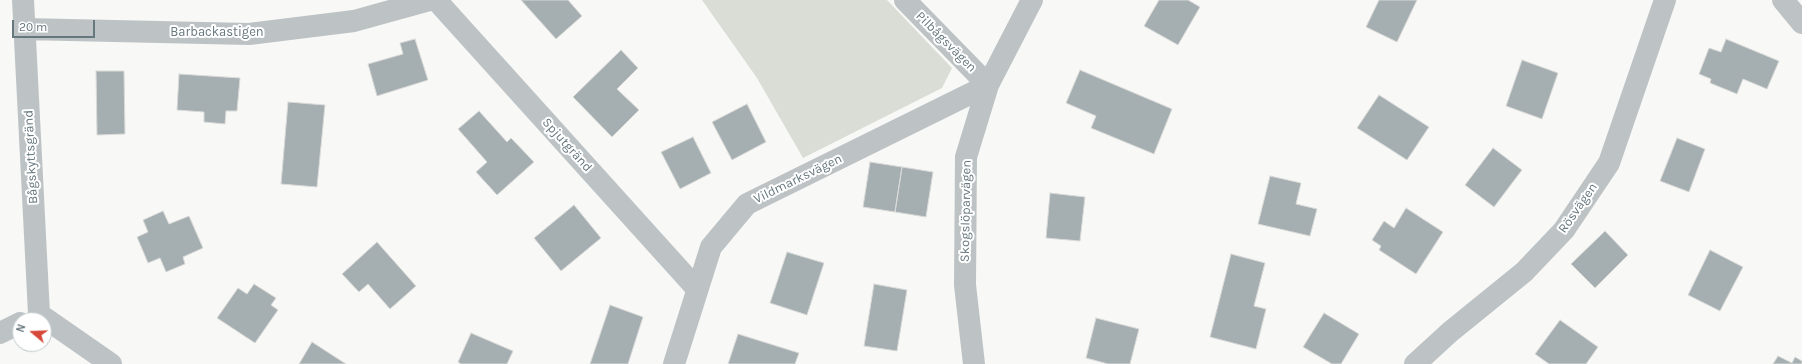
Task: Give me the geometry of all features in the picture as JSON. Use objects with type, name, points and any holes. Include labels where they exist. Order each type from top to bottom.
[{"type":"street","name":"Bågskyttsgränd","points":[[22,0],[33,312]]},
{"type":"street","name":"Barbackastigen","points":[[24,29],[249,34],[354,21],[430,0]]},
{"type":"street","name":"Spjutgränd","points":[[436,0],[697,289]]},
{"type":"street","name":"Pilbågsvägen","points":[[905,0],[988,85]]},
{"type":"street","name":"Skogslöparvägen","points":[[974,364],[965,285],[966,157],[988,85],[1032,0]]},
{"type":"street","name":"Rösvägen","points":[[1415,364],[1450,332],[1524,272],[1564,230],[1609,163],[1665,0]]},
{"type":"street","points":[[1783,0],[1802,23]]},
{"type":"street","name":"Vildmarksvägen","points":[[674,364],[711,247],[747,204],[988,85]]},
{"type":"street","points":[[0,333],[12,327]]},
{"type":"street","points":[[52,328],[111,364]]},
{"type":"shaded area","points":[[702,0],[887,0],[952,68],[942,88],[803,158],[757,78]]},
{"type":"building","points":[[521,0],[568,0],[582,16],[556,39]]},
{"type":"building","points":[[1159,0],[1188,0],[1200,7],[1178,45],[1144,26]]},
{"type":"building","points":[[1379,0],[1417,0],[1397,42],[1366,27]]},
{"type":"building","points":[[415,39],[428,80],[377,96],[368,64],[403,54],[400,43]]},
{"type":"building","points":[[1726,39],[1779,61],[1767,89],[1743,79],[1737,94],[1710,83],[1711,79],[1699,74],[1709,48],[1721,52]]},
{"type":"building","points":[[621,50],[638,68],[617,89],[639,110],[612,137],[573,97]]},
{"type":"building","points":[[1522,60],[1558,73],[1542,119],[1506,106]]},
{"type":"building","points":[[1080,70],[1172,109],[1154,154],[1091,128],[1096,116],[1066,103]]},
{"type":"building","points":[[96,71],[124,71],[125,134],[97,135]]},
{"type":"building","points":[[179,74],[240,78],[237,111],[226,111],[225,124],[204,122],[204,112],[177,110]]},
{"type":"building","points":[[1379,95],[1429,127],[1407,160],[1357,128]]},
{"type":"building","points":[[288,102],[325,105],[317,187],[281,184]]},
{"type":"building","points":[[747,104],[766,142],[732,160],[712,122]]},
{"type":"building","points":[[479,111],[507,142],[511,138],[534,162],[497,195],[476,172],[487,162],[458,129]]},
{"type":"building","points":[[693,137],[711,173],[680,189],[661,152]]},
{"type":"building","points":[[1677,138],[1705,149],[1689,192],[1660,181]]},
{"type":"building","points":[[1493,148],[1522,170],[1494,207],[1465,185]]},
{"type":"building","points":[[870,162],[902,167],[895,212],[863,207]]},
{"type":"building","points":[[902,167],[933,172],[926,217],[895,212]]},
{"type":"building","points":[[1270,176],[1301,183],[1296,204],[1317,209],[1310,236],[1258,224]]},
{"type":"building","points":[[1050,193],[1085,197],[1080,241],[1046,238]]},
{"type":"building","points":[[574,205],[601,238],[561,271],[534,238]]},
{"type":"building","points":[[1406,208],[1443,232],[1416,274],[1379,250],[1381,246],[1372,240],[1384,221],[1394,228]]},
{"type":"building","points":[[163,211],[169,224],[189,216],[203,248],[183,257],[185,264],[166,272],[160,258],[148,263],[137,237],[148,232],[143,220]]},
{"type":"building","points":[[1605,231],[1628,255],[1595,288],[1571,264]]},
{"type":"building","points":[[377,242],[416,286],[390,309],[368,284],[359,292],[342,274]]},
{"type":"building","points":[[1710,250],[1743,267],[1720,311],[1688,295]]},
{"type":"building","points":[[787,252],[824,263],[807,315],[770,303]]},
{"type":"building","points":[[1231,254],[1265,263],[1254,306],[1266,309],[1256,349],[1210,337]]},
{"type":"building","points":[[254,284],[276,298],[271,305],[278,310],[255,343],[217,318],[238,288],[247,294]]},
{"type":"building","points":[[874,284],[907,290],[897,351],[864,346]]},
{"type":"building","points":[[610,305],[643,317],[628,364],[590,364]]},
{"type":"building","points":[[1324,313],[1359,334],[1341,364],[1332,364],[1303,347]]},
{"type":"building","points":[[1096,318],[1139,329],[1130,364],[1108,364],[1086,358]]},
{"type":"building","points":[[1560,320],[1598,347],[1586,364],[1549,364],[1535,354]]},
{"type":"building","points":[[471,333],[513,351],[507,364],[461,364],[458,362]]},
{"type":"building","points":[[738,334],[799,353],[795,364],[728,364]]},
{"type":"building","points":[[312,342],[346,364],[299,364]]},
{"type":"building","points":[[1778,356],[1792,363],[1795,357],[1802,361],[1802,364],[1773,364]]}]
